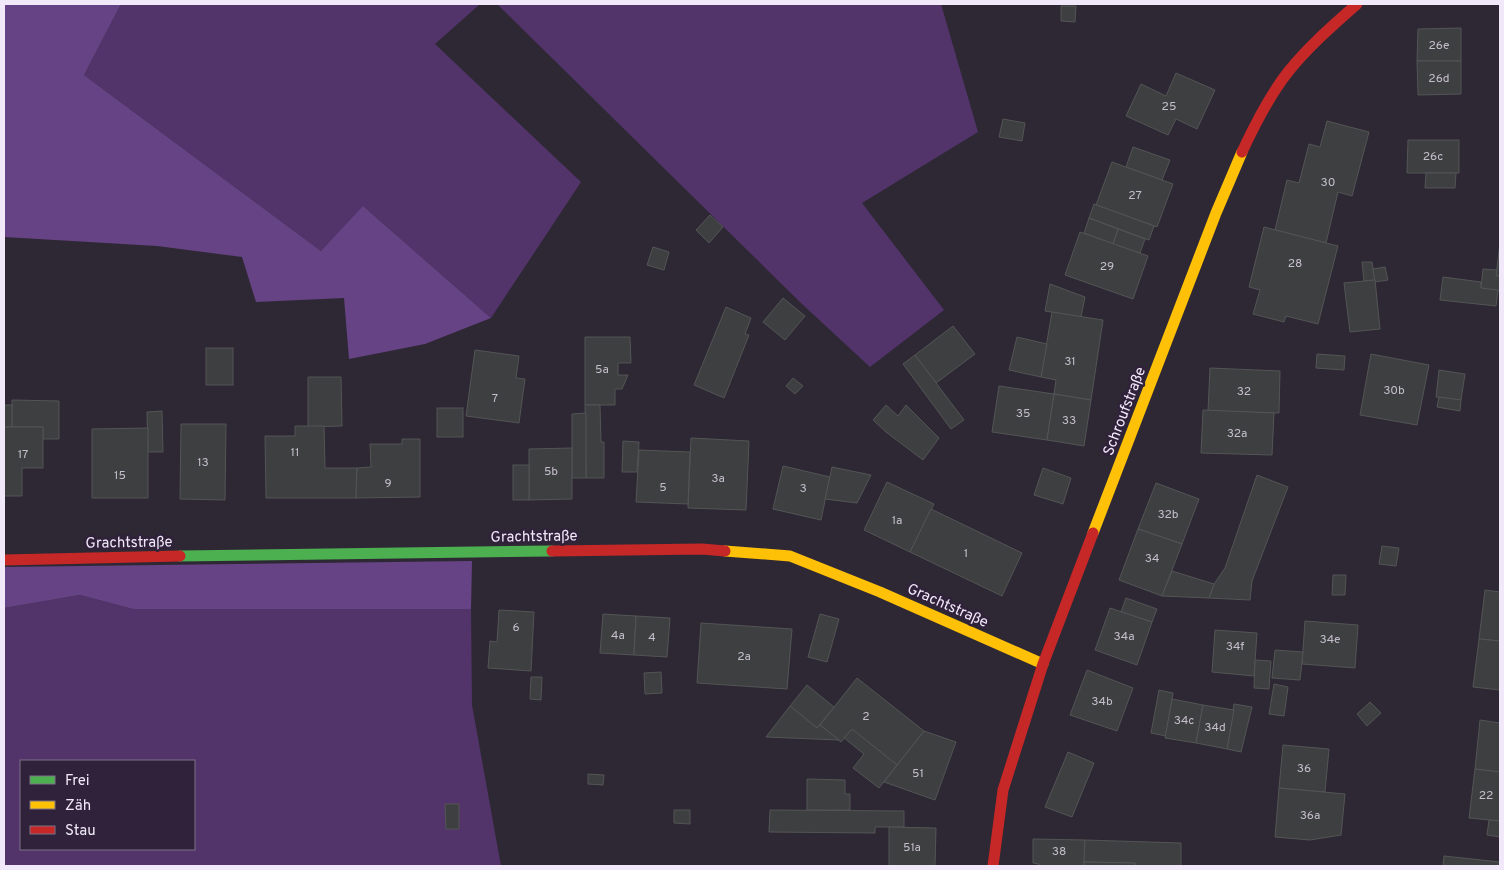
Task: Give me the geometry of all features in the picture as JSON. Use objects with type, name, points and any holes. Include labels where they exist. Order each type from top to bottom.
[{"type":"street","name":"Schroufstraße","points":[[992,866],[1003,790],[1043,664],[1212,221],[1246,141],[1280,83],[1317,39],[1357,4]]},
{"type":"street","name":"Grachtstraße","points":[[4,560],[216,555],[702,549],[790,556],[880,592],[1043,664]]},
{"type":"shaded area","points":[[4,4],[121,4],[84,75],[321,251],[363,206],[491,318],[425,344],[349,359],[344,298],[256,302],[242,257],[157,246],[4,237]]},
{"type":"shaded area","points":[[121,4],[480,4],[435,44],[581,182],[491,318],[364,207],[321,251],[84,75]]},
{"type":"shaded area","points":[[497,4],[941,4],[978,132],[862,203],[944,310],[870,367],[802,304]]},
{"type":"shaded area","points":[[472,561],[471,609],[133,609],[80,595],[4,608],[4,567]]},
{"type":"shaded area","points":[[80,595],[133,609],[471,609],[472,705],[501,866],[4,866],[4,608]]},
{"type":"building","points":[[1061,6],[1076,6],[1075,22],[1061,21]]},
{"type":"building","points":[[1461,28],[1461,61],[1417,61],[1418,29]]},
{"type":"building","points":[[1417,61],[1461,61],[1461,94],[1418,95]]},
{"type":"building","points":[[1176,73],[1215,90],[1197,129],[1176,119],[1168,135],[1126,116],[1141,84],[1166,96]]},
{"type":"building","points":[[1003,119],[1025,123],[1022,141],[999,137]]},
{"type":"building","points":[[1327,121],[1369,132],[1352,196],[1338,192],[1326,243],[1275,230],[1287,180],[1299,183],[1309,144],[1320,147]]},
{"type":"building","points":[[1408,140],[1459,140],[1459,173],[1407,173]]},
{"type":"building","points":[[1133,147],[1170,160],[1162,180],[1126,167]]},
{"type":"building","points":[[1112,162],[1173,184],[1157,227],[1096,205]]},
{"type":"building","points":[[1426,173],[1456,173],[1455,188],[1425,188]]},
{"type":"building","points":[[1094,204],[1154,226],[1149,240],[1089,218]]},
{"type":"building","points":[[710,215],[723,227],[709,243],[696,230]]},
{"type":"building","points":[[1089,218],[1118,229],[1113,244],[1084,233]]},
{"type":"building","points":[[1264,227],[1338,246],[1318,324],[1286,316],[1284,322],[1253,314],[1260,290],[1249,287]]},
{"type":"building","points":[[1118,229],[1145,239],[1140,253],[1113,244]]},
{"type":"building","points":[[1080,232],[1148,256],[1133,299],[1065,275]]},
{"type":"building","points":[[1500,243],[1500,276],[1496,276]]},
{"type":"building","points":[[653,247],[669,252],[664,270],[647,265]]},
{"type":"building","points":[[1362,262],[1372,262],[1375,280],[1364,281]]},
{"type":"building","points":[[1385,267],[1388,280],[1375,282],[1373,269]]},
{"type":"building","points":[[1483,269],[1497,270],[1496,276],[1500,276],[1500,291],[1481,288]]},
{"type":"building","points":[[1443,277],[1481,282],[1481,288],[1498,290],[1496,306],[1440,300]]},
{"type":"building","points":[[1375,280],[1380,329],[1350,332],[1344,283]]},
{"type":"building","points":[[1050,284],[1085,297],[1081,317],[1045,311]]},
{"type":"building","points":[[783,298],[805,316],[785,340],[763,322]]},
{"type":"building","points":[[726,307],[751,318],[745,334],[749,335],[724,398],[694,385]]},
{"type":"building","points":[[1052,312],[1103,320],[1091,400],[1054,394],[1056,380],[1041,377]]},
{"type":"building","points":[[953,326],[975,354],[936,383],[915,355]]},
{"type":"building","points":[[585,337],[630,337],[631,363],[618,363],[618,375],[628,375],[622,389],[615,389],[615,405],[585,405]]},
{"type":"building","points":[[1017,337],[1047,344],[1041,377],[1009,370]]},
{"type":"building","points":[[206,348],[233,348],[233,385],[206,385]]},
{"type":"building","points":[[475,350],[519,356],[516,378],[525,379],[519,423],[466,416]]},
{"type":"building","points":[[1317,354],[1345,356],[1344,370],[1316,368]]},
{"type":"building","points":[[1371,354],[1429,365],[1417,425],[1360,415]]},
{"type":"building","points":[[915,355],[964,420],[951,429],[903,364]]},
{"type":"building","points":[[1210,368],[1280,371],[1279,413],[1208,411]]},
{"type":"building","points":[[1439,370],[1465,374],[1461,400],[1436,397]]},
{"type":"building","points":[[308,377],[341,377],[342,426],[308,427]]},
{"type":"building","points":[[793,378],[803,386],[795,394],[786,386]]},
{"type":"building","points":[[999,386],[1054,394],[1047,440],[992,432]]},
{"type":"building","points":[[1054,394],[1091,400],[1084,446],[1047,440]]},
{"type":"building","points":[[1439,397],[1461,400],[1460,411],[1437,407]]},
{"type":"building","points":[[12,400],[59,401],[59,439],[43,439],[43,427],[12,427]]},
{"type":"building","points":[[4,405],[12,405],[12,427],[4,427]]},
{"type":"building","points":[[585,405],[600,405],[601,442],[604,442],[604,478],[586,478]]},
{"type":"building","points":[[886,405],[898,416],[906,405],[939,438],[923,460],[873,420]]},
{"type":"building","points":[[437,408],[463,408],[463,437],[437,437]]},
{"type":"building","points":[[1203,410],[1274,413],[1272,455],[1201,453]]},
{"type":"building","points":[[162,411],[163,452],[148,452],[147,412]]},
{"type":"building","points":[[586,413],[586,478],[572,478],[572,414]]},
{"type":"building","points":[[181,424],[226,424],[225,500],[180,499]]},
{"type":"building","points":[[295,426],[324,426],[325,468],[357,468],[356,498],[266,498],[265,436],[295,436]]},
{"type":"building","points":[[4,427],[43,427],[43,468],[22,468],[22,496],[4,496]]},
{"type":"building","points":[[148,428],[148,498],[92,498],[92,429]]},
{"type":"building","points":[[691,438],[749,441],[746,510],[688,508]]},
{"type":"building","points":[[402,439],[420,439],[420,497],[356,498],[357,468],[371,467],[370,444],[402,444]]},
{"type":"building","points":[[623,441],[639,442],[637,472],[622,472]]},
{"type":"building","points":[[572,448],[572,499],[529,500],[529,449]]},
{"type":"building","points":[[639,450],[690,452],[688,504],[636,502]]},
{"type":"building","points":[[513,465],[529,465],[529,500],[513,500]]},
{"type":"building","points":[[783,466],[830,477],[821,520],[773,509]]},
{"type":"building","points":[[832,467],[871,475],[857,503],[825,499]]},
{"type":"building","points":[[1043,468],[1071,478],[1063,504],[1034,495]]},
{"type":"building","points":[[1257,475],[1288,487],[1252,581],[1250,600],[1209,598],[1214,584],[1225,568]]},
{"type":"building","points":[[887,482],[934,504],[910,552],[864,530]]},
{"type":"building","points":[[1156,483],[1199,499],[1182,544],[1138,529]]},
{"type":"building","points":[[931,509],[1022,553],[1002,596],[910,552]]},
{"type":"building","points":[[1138,529],[1182,544],[1162,596],[1119,580]]},
{"type":"building","points":[[1382,546],[1399,548],[1396,566],[1379,564]]},
{"type":"building","points":[[1172,571],[1214,584],[1209,598],[1162,596]]},
{"type":"building","points":[[1333,575],[1346,575],[1345,595],[1332,595]]},
{"type":"building","points":[[1485,590],[1500,592],[1500,641],[1479,639]]},
{"type":"building","points":[[1126,598],[1157,609],[1152,622],[1121,612]]},
{"type":"building","points":[[1110,608],[1152,622],[1137,665],[1095,650]]},
{"type":"building","points":[[499,610],[534,612],[531,671],[488,668],[490,641],[497,642]]},
{"type":"building","points":[[603,614],[636,616],[634,655],[600,653]]},
{"type":"building","points":[[820,614],[839,619],[827,662],[808,657]]},
{"type":"building","points":[[636,616],[670,618],[667,657],[634,655]]},
{"type":"building","points":[[1305,621],[1358,625],[1355,668],[1302,664]]},
{"type":"building","points":[[701,623],[792,629],[787,689],[697,683]]},
{"type":"building","points":[[1215,630],[1257,633],[1254,676],[1212,672]]},
{"type":"building","points":[[1479,639],[1500,641],[1500,690],[1473,687]]},
{"type":"building","points":[[1275,650],[1303,652],[1300,680],[1272,678]]},
{"type":"building","points":[[1255,660],[1271,661],[1269,689],[1254,688]]},
{"type":"building","points":[[1087,670],[1133,688],[1117,731],[1070,715]]},
{"type":"building","points":[[661,672],[662,693],[645,694],[644,673]]},
{"type":"building","points":[[531,677],[542,677],[541,700],[530,699]]},
{"type":"building","points":[[857,678],[924,731],[897,765],[852,729],[841,742],[820,725]]},
{"type":"building","points":[[1274,684],[1288,687],[1284,716],[1269,714]]},
{"type":"building","points":[[807,685],[834,707],[817,728],[790,706]]},
{"type":"building","points":[[1159,690],[1173,693],[1166,736],[1151,733]]},
{"type":"building","points":[[1172,699],[1203,705],[1196,743],[1165,738]]},
{"type":"building","points":[[1370,702],[1381,713],[1367,726],[1357,714]]},
{"type":"building","points":[[1234,704],[1252,707],[1241,752],[1227,749]]},
{"type":"building","points":[[1203,705],[1234,710],[1227,749],[1196,743]]},
{"type":"building","points":[[790,706],[817,728],[820,725],[839,740],[766,737]]},
{"type":"building","points":[[1480,720],[1500,723],[1500,772],[1475,769]]},
{"type":"building","points":[[852,729],[897,765],[879,788],[853,768],[864,754],[844,738]]},
{"type":"building","points":[[924,731],[956,742],[935,800],[884,782]]},
{"type":"building","points":[[1283,745],[1329,749],[1325,792],[1279,788]]},
{"type":"building","points":[[1068,752],[1094,763],[1072,817],[1045,807]]},
{"type":"building","points":[[1475,769],[1500,772],[1500,821],[1469,818]]},
{"type":"building","points":[[588,774],[604,775],[603,785],[588,784]]},
{"type":"building","points":[[807,779],[845,780],[845,794],[850,794],[850,810],[807,810]]},
{"type":"building","points":[[1279,788],[1345,794],[1341,835],[1310,840],[1275,837]]},
{"type":"building","points":[[445,804],[459,804],[459,829],[446,829]]},
{"type":"building","points":[[674,810],[690,810],[690,824],[674,823]]},
{"type":"building","points":[[770,810],[904,811],[904,827],[875,827],[875,833],[769,832]]},
{"type":"building","points":[[1489,820],[1500,821],[1500,837],[1487,835]]},
{"type":"building","points":[[889,827],[936,828],[935,866],[889,866]]},
{"type":"building","points":[[1033,839],[1085,840],[1084,866],[1038,866],[1039,864],[1033,863]]},
{"type":"building","points":[[1085,840],[1181,843],[1181,866],[1135,866],[1135,863],[1084,862]]},
{"type":"building","points":[[1444,856],[1500,862],[1500,866],[1443,866]]},
{"type":"building","points":[[1084,862],[1135,863],[1135,866],[1084,866]]},
{"type":"traffic: fast","points":[[180,556],[552,551]]},
{"type":"traffic: slow","points":[[1093,533],[1216,213],[1242,152]]},
{"type":"traffic: slow","points":[[725,551],[790,556],[880,592],[1043,664]]},
{"type":"traffic: jam","points":[[1242,152],[1263,110],[1288,72],[1312,45],[1357,4]]},
{"type":"traffic: jam","points":[[993,866],[1003,790],[1043,664],[1093,533]]},
{"type":"traffic: jam","points":[[552,551],[702,549],[725,551]]},
{"type":"traffic: jam","points":[[4,560],[180,556]]}]
